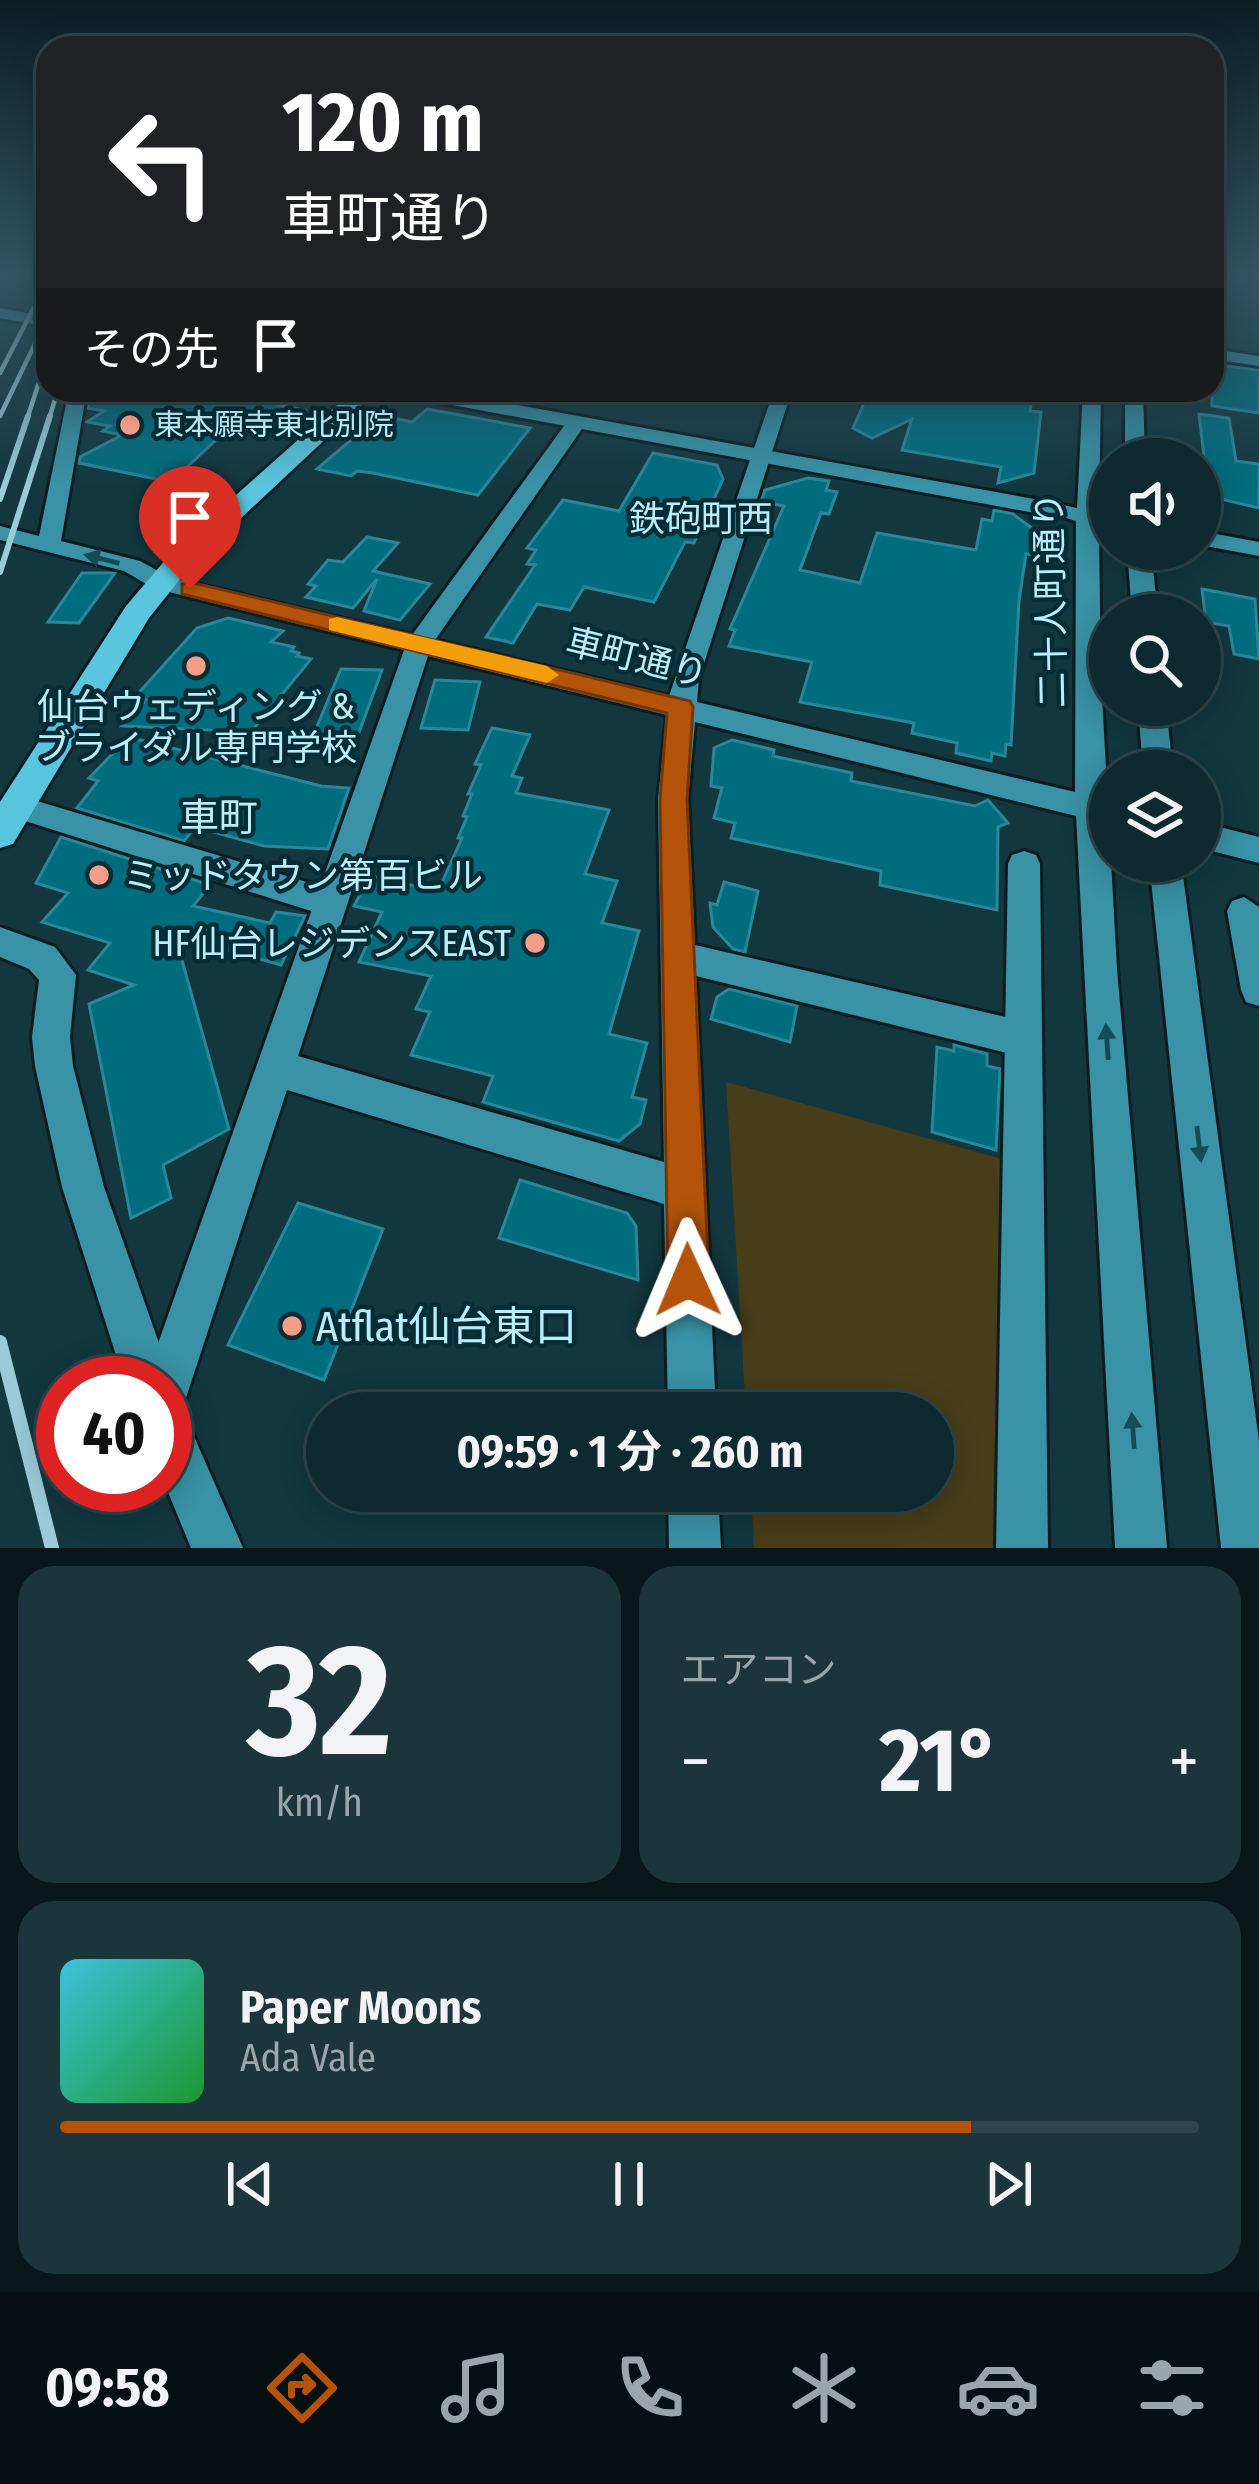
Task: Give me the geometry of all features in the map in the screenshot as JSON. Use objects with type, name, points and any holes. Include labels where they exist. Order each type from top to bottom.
[{"type":"highway","points":[[9,820],[137,613],[183,557],[354,402]]},
{"type":"street","points":[[1224,357],[1259,361]]},
{"type":"street","points":[[49,546],[76,402]]},
{"type":"street","points":[[467,402],[761,451]]},
{"type":"street","points":[[509,402],[1089,509]]},
{"type":"street","points":[[691,1392],[674,800],[681,707],[685,680],[779,402]]},
{"type":"street","name":"二十人町通り","points":[[1093,402],[1094,438]]},
{"type":"street","points":[[1134,402],[1135,438]]},
{"type":"street","points":[[178,1356],[419,644],[576,423]]},
{"type":"street","points":[[1221,524],[1259,531]]},
{"type":"street","name":"車町通り","points":[[0,533],[132,566],[162,583],[1089,807]]},
{"type":"street","points":[[1221,542],[1259,549]]},
{"type":"street","name":"二十人町通り","points":[[1099,570],[1101,750]]},
{"type":"street","points":[[9,820],[330,903]]},
{"type":"street","points":[[1221,840],[1259,850]]},
{"type":"street","points":[[1022,1548],[1024,864]]},
{"type":"street","name":"二十人町通り","points":[[1106,882],[1141,1548]]},
{"type":"street","points":[[1168,882],[1247,1548]]},
{"type":"street","points":[[1244,911],[1259,990]]},
{"type":"street","points":[[0,942],[42,958],[58,975],[51,1037],[54,1066],[83,1187],[140,1356]]},
{"type":"street","points":[[677,956],[1023,1039]]},
{"type":"street","points":[[278,1069],[686,1190]]},
{"type":"street","points":[[192,1489],[217,1548]]},
{"type":"street","points":[[694,1512],[695,1548]]},
{"type":"shaded area","points":[[726,1082],[1005,1160],[996,1548],[754,1548],[752,1512],[954,1512],[954,1392],[745,1392]]},
{"type":"building","points":[[1224,366],[1259,370],[1259,413],[1212,406],[1212,402],[1224,402]]},
{"type":"building","points":[[89,402],[266,402],[304,410],[279,430],[234,423],[171,482],[79,463],[80,457],[122,435],[103,431],[110,426],[87,422],[104,411],[88,408]]},
{"type":"building","points":[[865,402],[1031,402],[1030,411],[1041,412],[1034,473],[998,483],[1001,467],[902,450],[912,419],[872,438],[853,428]]},
{"type":"building","points":[[427,409],[530,428],[478,495],[373,473],[357,471],[351,476],[317,469],[380,415],[412,422]]},
{"type":"building","points":[[1199,414],[1229,418],[1236,461],[1259,464],[1259,508],[1221,499],[1221,438],[1202,438]]},
{"type":"building","points":[[653,453],[717,465],[723,479],[694,543],[685,542],[654,602],[584,587],[570,610],[537,604],[513,643],[486,637],[535,565],[527,564],[536,550],[527,548],[563,500],[619,511]]},
{"type":"building","points":[[808,478],[829,481],[826,490],[837,492],[829,514],[821,513],[800,570],[860,583],[877,533],[976,550],[982,519],[992,521],[994,510],[1013,514],[1037,532],[1034,555],[1026,554],[1019,601],[1011,745],[1006,744],[1005,756],[992,753],[991,761],[956,753],[957,743],[912,733],[914,723],[800,702],[812,662],[729,646],[735,630],[730,629],[784,506],[761,502],[765,490]]},
{"type":"building","points":[[367,537],[398,543],[373,571],[430,584],[400,620],[364,611],[377,579],[353,608],[306,597],[316,586],[308,584],[328,560],[343,562]]},
{"type":"building","points":[[82,573],[115,573],[79,623],[48,622]]},
{"type":"building","points":[[1202,589],[1255,599],[1259,659],[1234,654],[1229,626],[1221,625],[1221,594],[1203,594]]},
{"type":"building","points":[[228,618],[283,631],[271,642],[294,647],[291,651],[297,656],[311,659],[251,732],[122,726],[146,700],[135,697],[197,628]]},
{"type":"building","points":[[341,669],[382,670],[357,738],[313,736]]},
{"type":"building","points":[[435,680],[480,682],[468,730],[421,728]]},
{"type":"building","points":[[492,728],[530,735],[512,776],[522,778],[516,793],[609,810],[585,874],[617,881],[602,923],[639,931],[609,1034],[647,1043],[632,1097],[646,1100],[640,1124],[619,1141],[483,1102],[493,1076],[411,1055],[430,1012],[416,1009],[431,976],[359,962],[382,912],[354,906],[370,876],[438,891],[462,838],[458,838],[472,794],[468,794],[481,765],[475,764]]},
{"type":"building","points":[[129,737],[321,786],[349,788],[328,849],[264,846],[195,827],[184,841],[77,808],[98,781],[89,778]]},
{"type":"building","points":[[732,740],[774,750],[773,756],[852,773],[851,781],[975,806],[988,800],[1008,823],[998,827],[997,910],[880,885],[881,871],[731,838],[735,823],[714,818],[722,788],[711,786],[714,748]]},
{"type":"building","points":[[61,837],[210,885],[193,906],[270,923],[276,912],[305,916],[281,965],[175,935],[229,1129],[163,1165],[171,1198],[131,1218],[89,1004],[134,985],[88,970],[110,943],[42,922],[68,893],[36,883]]},
{"type":"building","points":[[724,882],[758,891],[745,952],[733,949],[713,927],[710,903],[717,905]]},
{"type":"building","points":[[729,989],[797,1006],[790,1042],[711,1019],[717,997]]},
{"type":"building","points":[[954,1045],[987,1054],[987,1066],[1000,1069],[996,1150],[932,1132],[937,1047],[954,1051]]},
{"type":"building","points":[[520,1180],[627,1213],[636,1226],[638,1280],[499,1238]]},
{"type":"building","points":[[298,1203],[383,1229],[324,1380],[228,1345]]},
{"type":"railway","points":[[0,373],[15,343]]},
{"type":"railway","points":[[0,416],[35,343]]},
{"type":"railway","points":[[27,418],[36,392]]},
{"type":"railway","points":[[49,419],[54,402]]},
{"type":"railway","points":[[0,572],[50,416]]},
{"type":"railway","points":[[0,499],[27,418]]},
{"type":"railway","points":[[0,1342],[52,1548]]},
{"type":"slow traffic","points":[[337,624],[547,675]]},
{"type":"place","name":"東本願寺東北別院","points":[[130,425]]},
{"type":"place","name":"仙台ウェディング & ブライダル専門学校","points":[[196,666]]},
{"type":"place","name":"ミッドタウン第百ビル","points":[[99,875]]},
{"type":"place","name":"HF仙台レジデンスEAST","points":[[535,943]]},
{"type":"place","name":"Atflat仙台東口","points":[[292,1326]]},
{"type":"district","name":"鉄砲町西","points":[[701,518]]},
{"type":"district","name":"車町","points":[[219,817]]},
{"type":"route","points":[[190,589],[681,707],[674,800],[688,1280]]}]
